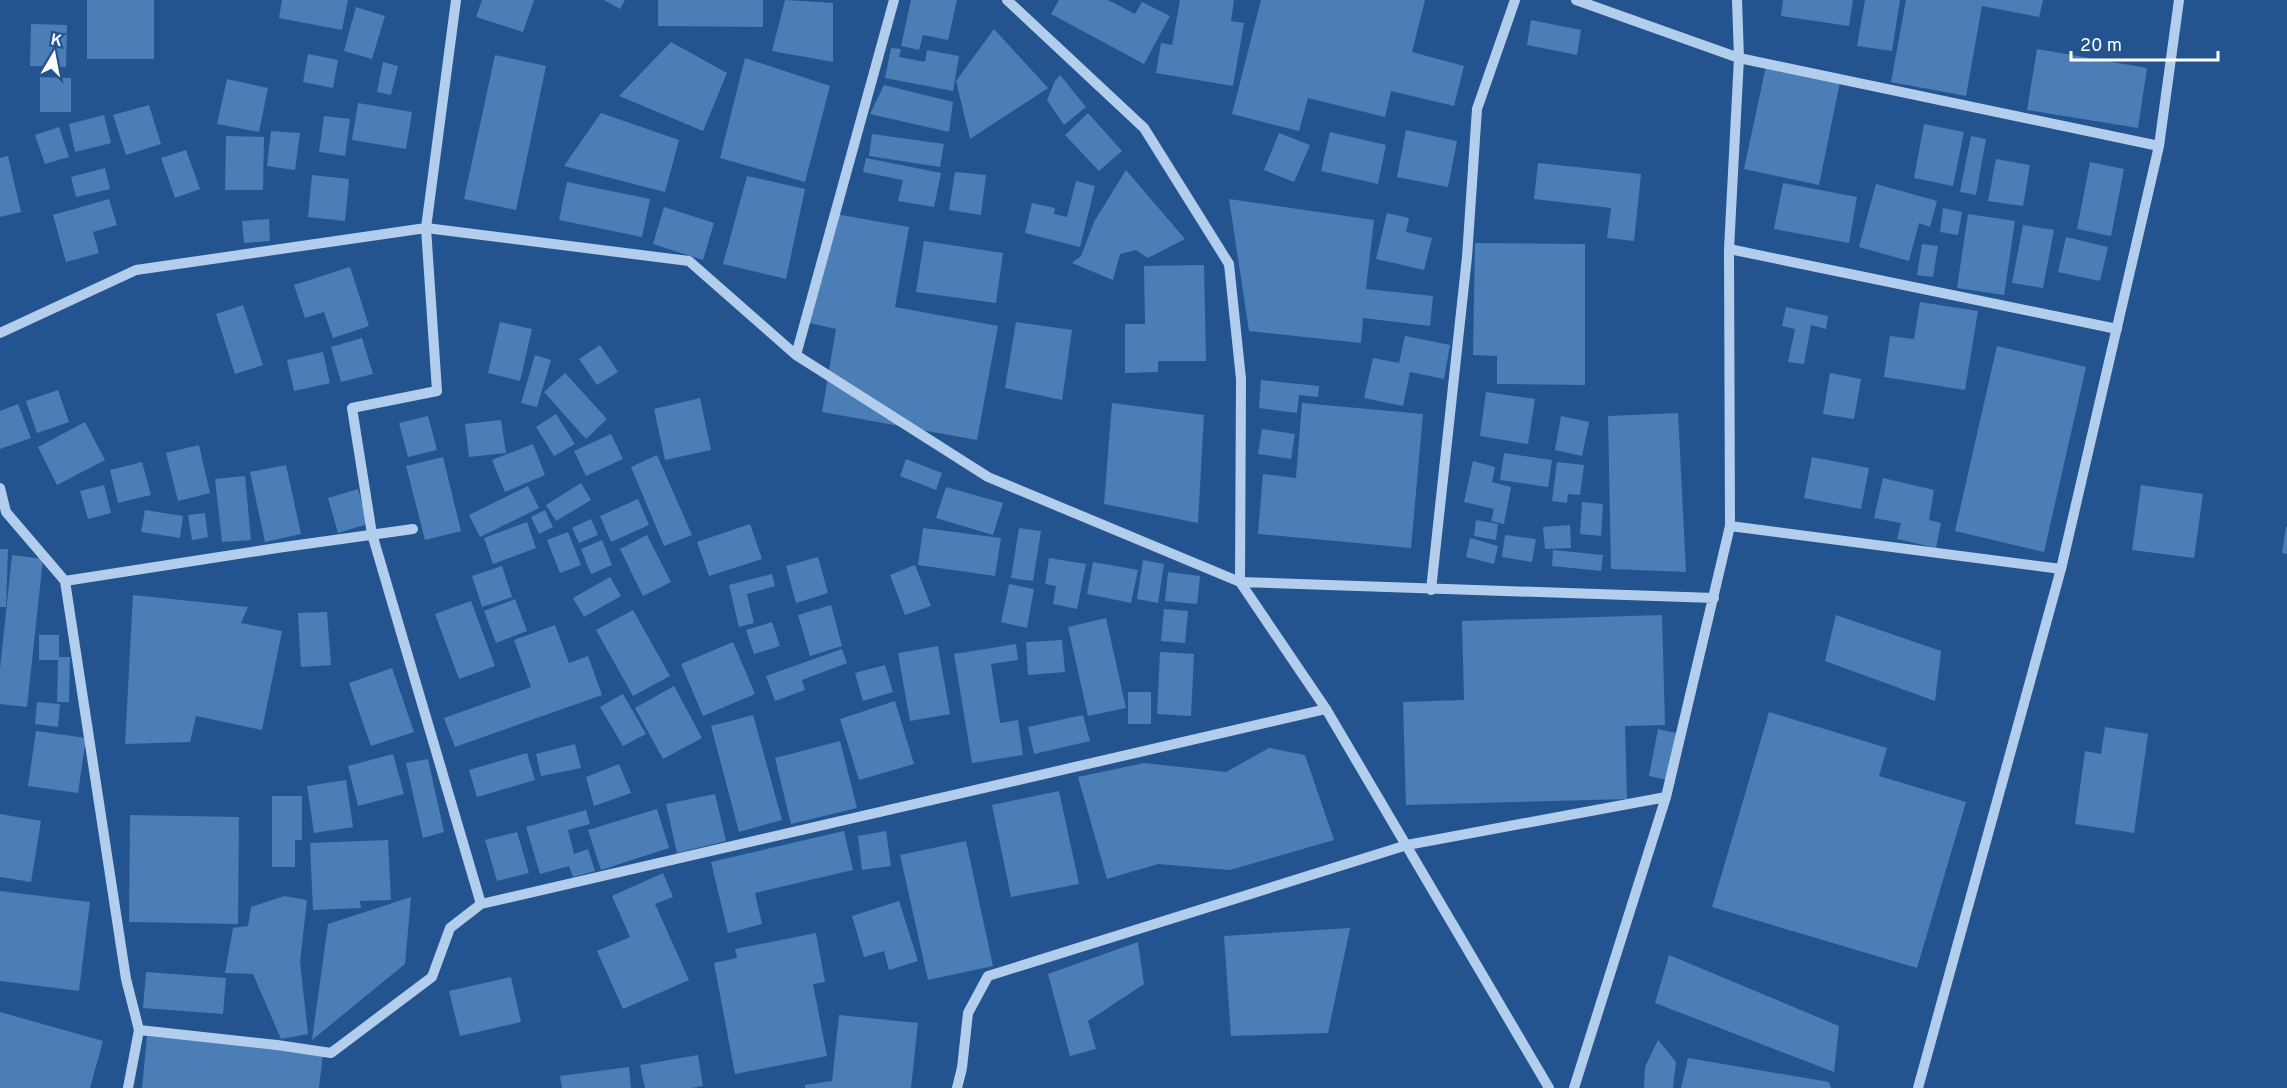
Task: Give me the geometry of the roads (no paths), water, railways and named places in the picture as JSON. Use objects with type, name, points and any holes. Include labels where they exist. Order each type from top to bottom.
[{"type":"street","points":[[456,0],[426,228],[437,391],[352,408],[372,534],[481,904]]},
{"type":"street","points":[[796,355],[894,0]]},
{"type":"street","points":[[1007,0],[1144,128],[1229,264],[1241,379],[1240,582],[1326,709],[1549,1088]]},
{"type":"street","points":[[1431,590],[1467,257],[1477,110],[1515,0]]},
{"type":"street","points":[[1576,0],[1739,58],[2159,146]]},
{"type":"street","points":[[1574,1088],[1666,797],[1730,526],[1730,249],[1739,58],[1737,0]]},
{"type":"street","points":[[1918,1088],[2061,569],[2159,146],[2179,0]]},
{"type":"street","points":[[0,333],[136,270],[426,228],[689,261],[796,355],[987,477],[1240,582],[1714,598]]},
{"type":"street","points":[[1730,249],[2117,329]]},
{"type":"street","points":[[0,488],[3,513],[65,582],[126,979],[139,1030],[129,1088]]},
{"type":"street","points":[[1730,526],[2061,569]]},
{"type":"street","points":[[65,582],[413,529]]},
{"type":"street","points":[[139,1030],[331,1053],[432,977],[450,928],[481,904],[1326,709]]},
{"type":"street","points":[[957,1088],[962,1068],[968,1013],[988,976],[1407,845],[1666,797]]}]
